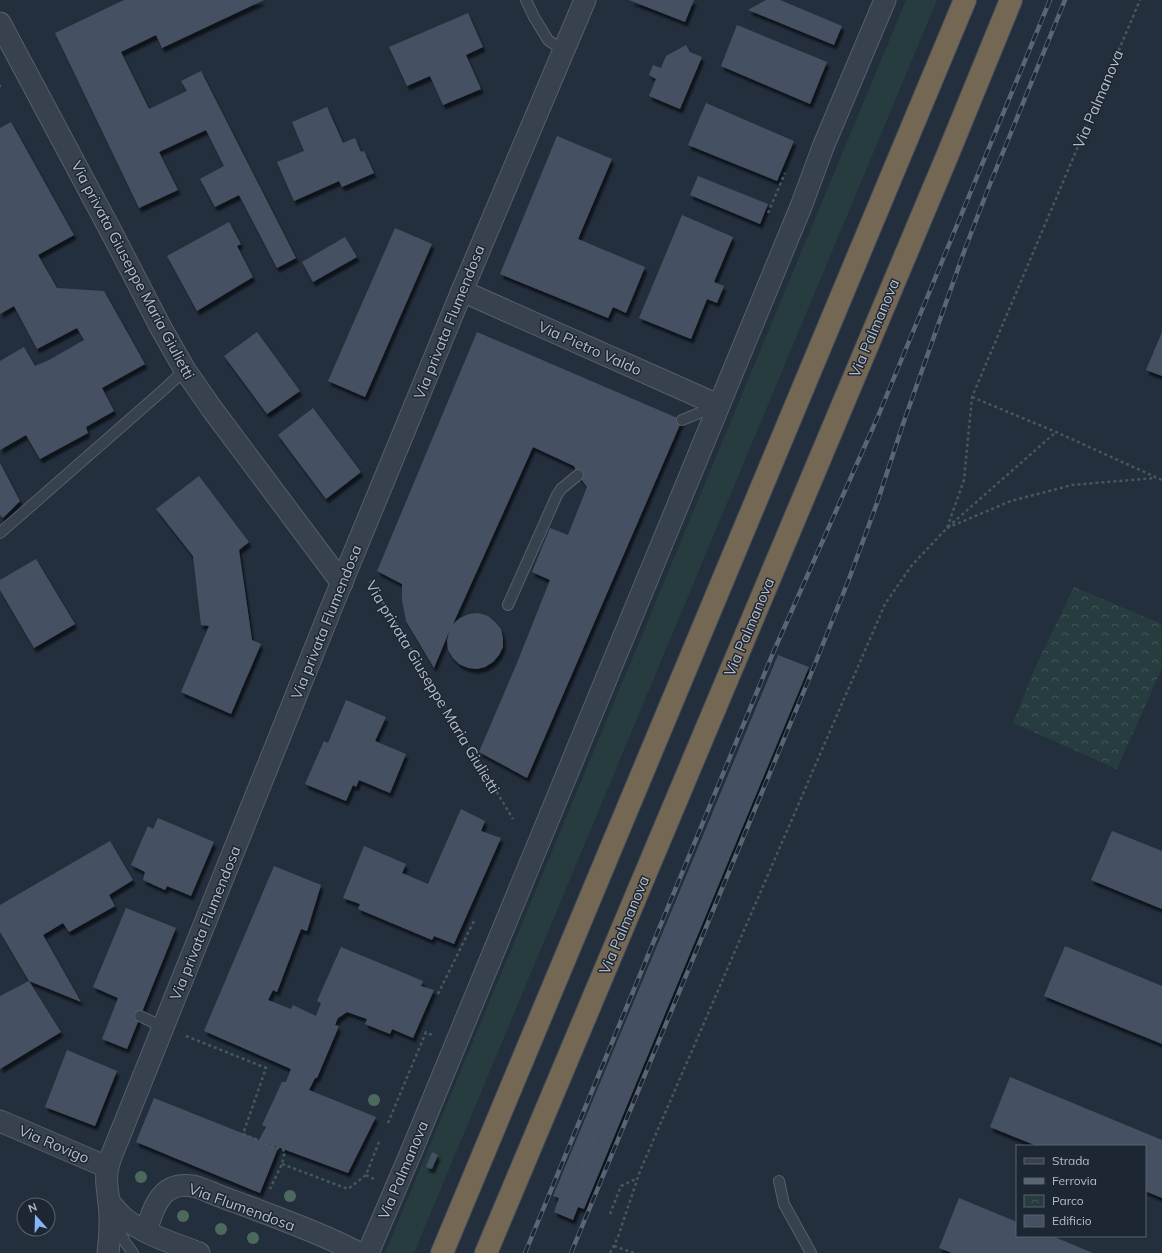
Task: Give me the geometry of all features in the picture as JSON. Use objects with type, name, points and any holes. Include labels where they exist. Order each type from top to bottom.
[{"type":"highway","points":[[442,1253],[965,0]]},
{"type":"highway","name":"Via Palmanova","points":[[486,1253],[948,154],[1011,0]]},
{"type":"street","name":"Via privata Flumendosa","points":[[108,1253],[110,1230],[109,1202],[106,1185],[107,1167],[342,583],[462,291],[585,0]]},
{"type":"street","name":"Via Palmanova","points":[[368,1253],[885,0]]},
{"type":"street","name":"Via privata Giuseppe Maria Giulietti","points":[[0,23],[184,370],[342,583]]},
{"type":"street","name":"Via Pietro Valdo","points":[[462,291],[718,405]]},
{"type":"street","name":"Via Rovigo","points":[[0,1121],[107,1167]]},
{"type":"street","name":"Via Flumendosa","points":[[146,1231],[160,1199],[166,1191],[179,1186],[187,1186],[198,1188],[261,1212],[360,1253]]},
{"type":"street","points":[[109,1202],[124,1218],[146,1231],[199,1253]]},
{"type":"lane","points":[[526,0],[548,40],[564,51]]},
{"type":"lane","points":[[0,533],[161,392],[184,370]]},
{"type":"lane","points":[[682,420],[718,405]]},
{"type":"lane","points":[[508,604],[557,495],[561,489],[578,475]]},
{"type":"lane","points":[[140,1016],[163,1027]]},
{"type":"lane","points":[[779,1182],[784,1204],[811,1253]]},
{"type":"lane","points":[[109,1202],[116,1226],[133,1253]]},
{"type":"path","name":"Via Palmanova","points":[[610,1253],[614,1246],[638,1175],[649,1149],[885,604],[912,565],[947,528],[964,480],[972,397],[1140,0]]},
{"type":"path","points":[[768,213],[785,173]]},
{"type":"path","points":[[972,397],[1056,432],[1162,480]]},
{"type":"path","points":[[947,528],[1056,432]]},
{"type":"path","points":[[947,528],[1011,501],[1072,485],[1156,478]]},
{"type":"path","name":"Via privata Giuseppe Maria Giulietti","points":[[354,555],[513,819]]},
{"type":"path","points":[[438,994],[475,919]]},
{"type":"path","points":[[163,1027],[266,1068],[243,1134],[285,1151],[282,1164],[348,1189],[366,1175],[380,1142]]},
{"type":"path","points":[[582,1167],[595,1134]]},
{"type":"path","name":"Via Flumendosa","points":[[270,1191],[282,1164]]},
{"type":"path","points":[[610,1214],[621,1186],[636,1180],[638,1175]]},
{"type":"path","points":[[614,1246],[634,1253]]},
{"type":"green space","points":[[906,0],[937,0],[414,1253],[385,1253]]},
{"type":"green space","points":[[1074,587],[1162,624],[1162,668],[1117,769],[1013,723],[1035,668]]},
{"type":"building","points":[[124,0],[264,0],[162,48],[156,35],[121,52],[149,109],[187,91],[181,81],[201,71],[296,258],[277,268],[239,195],[215,207],[200,179],[224,166],[206,130],[159,152],[178,190],[139,208],[55,33]]},
{"type":"building","points":[[629,0],[694,0],[685,22]]},
{"type":"building","points":[[766,0],[780,0],[842,26],[834,45],[748,10]]},
{"type":"building","points":[[468,13],[483,47],[466,55],[481,89],[443,105],[430,76],[407,86],[389,47]]},
{"type":"building","points":[[737,25],[827,62],[810,104],[721,66]]},
{"type":"building","points":[[686,45],[690,52],[702,57],[680,109],[649,96],[656,79],[649,75],[653,65],[661,68],[666,56]]},
{"type":"building","points":[[706,103],[794,141],[777,181],[688,145]]},
{"type":"building","points":[[327,107],[343,143],[355,138],[361,152],[364,151],[374,173],[342,187],[339,181],[294,201],[277,162],[304,151],[292,122]]},
{"type":"building","points":[[11,122],[74,235],[38,255],[57,288],[104,291],[145,364],[102,388],[114,411],[86,427],[88,433],[40,459],[26,435],[0,450],[0,361],[24,347],[35,366],[49,360],[84,340],[77,328],[37,349],[14,306],[0,314],[0,128]]},
{"type":"building","points":[[557,136],[612,159],[578,239],[645,267],[626,313],[613,307],[608,318],[500,274]]},
{"type":"building","points":[[698,176],[768,204],[760,224],[690,195]]},
{"type":"building","points":[[682,215],[733,237],[714,282],[724,286],[717,303],[707,299],[691,339],[639,318]]},
{"type":"building","points":[[229,222],[241,244],[237,246],[253,277],[197,311],[167,256]]},
{"type":"building","points":[[395,228],[432,244],[365,397],[328,381]]},
{"type":"building","points":[[345,237],[357,257],[313,282],[302,262]]},
{"type":"building","points":[[257,332],[300,391],[267,414],[224,356]]},
{"type":"building","points":[[477,332],[682,420],[527,778],[479,752],[550,580],[532,572],[550,528],[568,535],[587,487],[578,475],[574,466],[533,447],[453,624],[460,618],[469,614],[478,613],[488,616],[501,629],[503,647],[493,662],[485,667],[477,669],[468,668],[459,664],[448,650],[447,641],[449,632],[434,668],[406,621],[402,600],[402,584],[377,571]]},
{"type":"building","points":[[1162,332],[1162,376],[1146,370]]},
{"type":"building","points":[[313,408],[361,472],[326,499],[278,435]]},
{"type":"building","points":[[0,463],[20,501],[3,518],[0,515]]},
{"type":"building","points":[[199,476],[249,542],[239,550],[252,640],[261,644],[231,714],[181,692],[209,626],[201,625],[193,556],[156,509]]},
{"type":"building","points":[[36,559],[75,624],[34,648],[0,590],[0,580]]},
{"type":"building","points":[[778,655],[809,667],[584,1209],[578,1207],[573,1220],[554,1212],[559,1198],[553,1196]]},
{"type":"building","points":[[346,700],[386,717],[375,741],[406,754],[390,793],[359,780],[356,787],[353,785],[346,801],[305,784],[324,741],[328,743]]},
{"type":"building","points":[[461,809],[485,821],[481,831],[501,838],[454,944],[434,936],[432,940],[358,909],[360,904],[343,898],[364,846],[406,864],[402,873],[428,884]]},
{"type":"building","points":[[158,818],[214,842],[191,896],[167,886],[165,890],[143,880],[145,872],[131,865],[148,826],[153,829]]},
{"type":"building","points":[[1112,831],[1162,851],[1162,909],[1091,880]]},
{"type":"building","points":[[110,841],[133,880],[109,895],[115,906],[69,932],[63,923],[43,935],[81,1002],[29,981],[0,932],[0,905]]},
{"type":"building","points":[[274,866],[321,885],[307,931],[301,929],[277,992],[273,990],[268,1000],[291,1009],[293,1005],[316,1016],[321,1003],[317,1001],[341,947],[423,981],[421,986],[434,990],[413,1038],[392,1029],[390,1034],[365,1024],[367,1019],[347,1012],[338,1018],[335,1025],[339,1026],[317,1078],[315,1078],[309,1090],[376,1117],[348,1173],[264,1142],[278,1148],[260,1193],[136,1142],[154,1098],[259,1140],[266,1127],[262,1125],[282,1082],[286,1082],[291,1069],[204,1031]]},
{"type":"building","points":[[126,908],[176,928],[127,1049],[102,1039],[118,998],[93,987]]},
{"type":"building","points":[[1065,946],[1162,986],[1162,1044],[1044,996]]},
{"type":"building","points":[[29,981],[61,1032],[0,1069],[0,996]]},
{"type":"building","points":[[67,1050],[117,1071],[95,1126],[45,1107]]},
{"type":"building","points":[[1010,1077],[1162,1140],[1162,1198],[1146,1191],[1146,1145],[1035,1145],[990,1127]]},
{"type":"building","points":[[432,1152],[438,1155],[432,1169],[426,1167]]},
{"type":"building","points":[[959,1198],[1016,1222],[1016,1237],[1054,1237],[1093,1253],[952,1253],[939,1248]]},
{"type":"railway","points":[[525,1253],[773,653],[879,414],[1050,0]]},
{"type":"railway","points":[[571,1253],[849,579],[877,503],[903,424],[965,249],[1065,0]]}]
